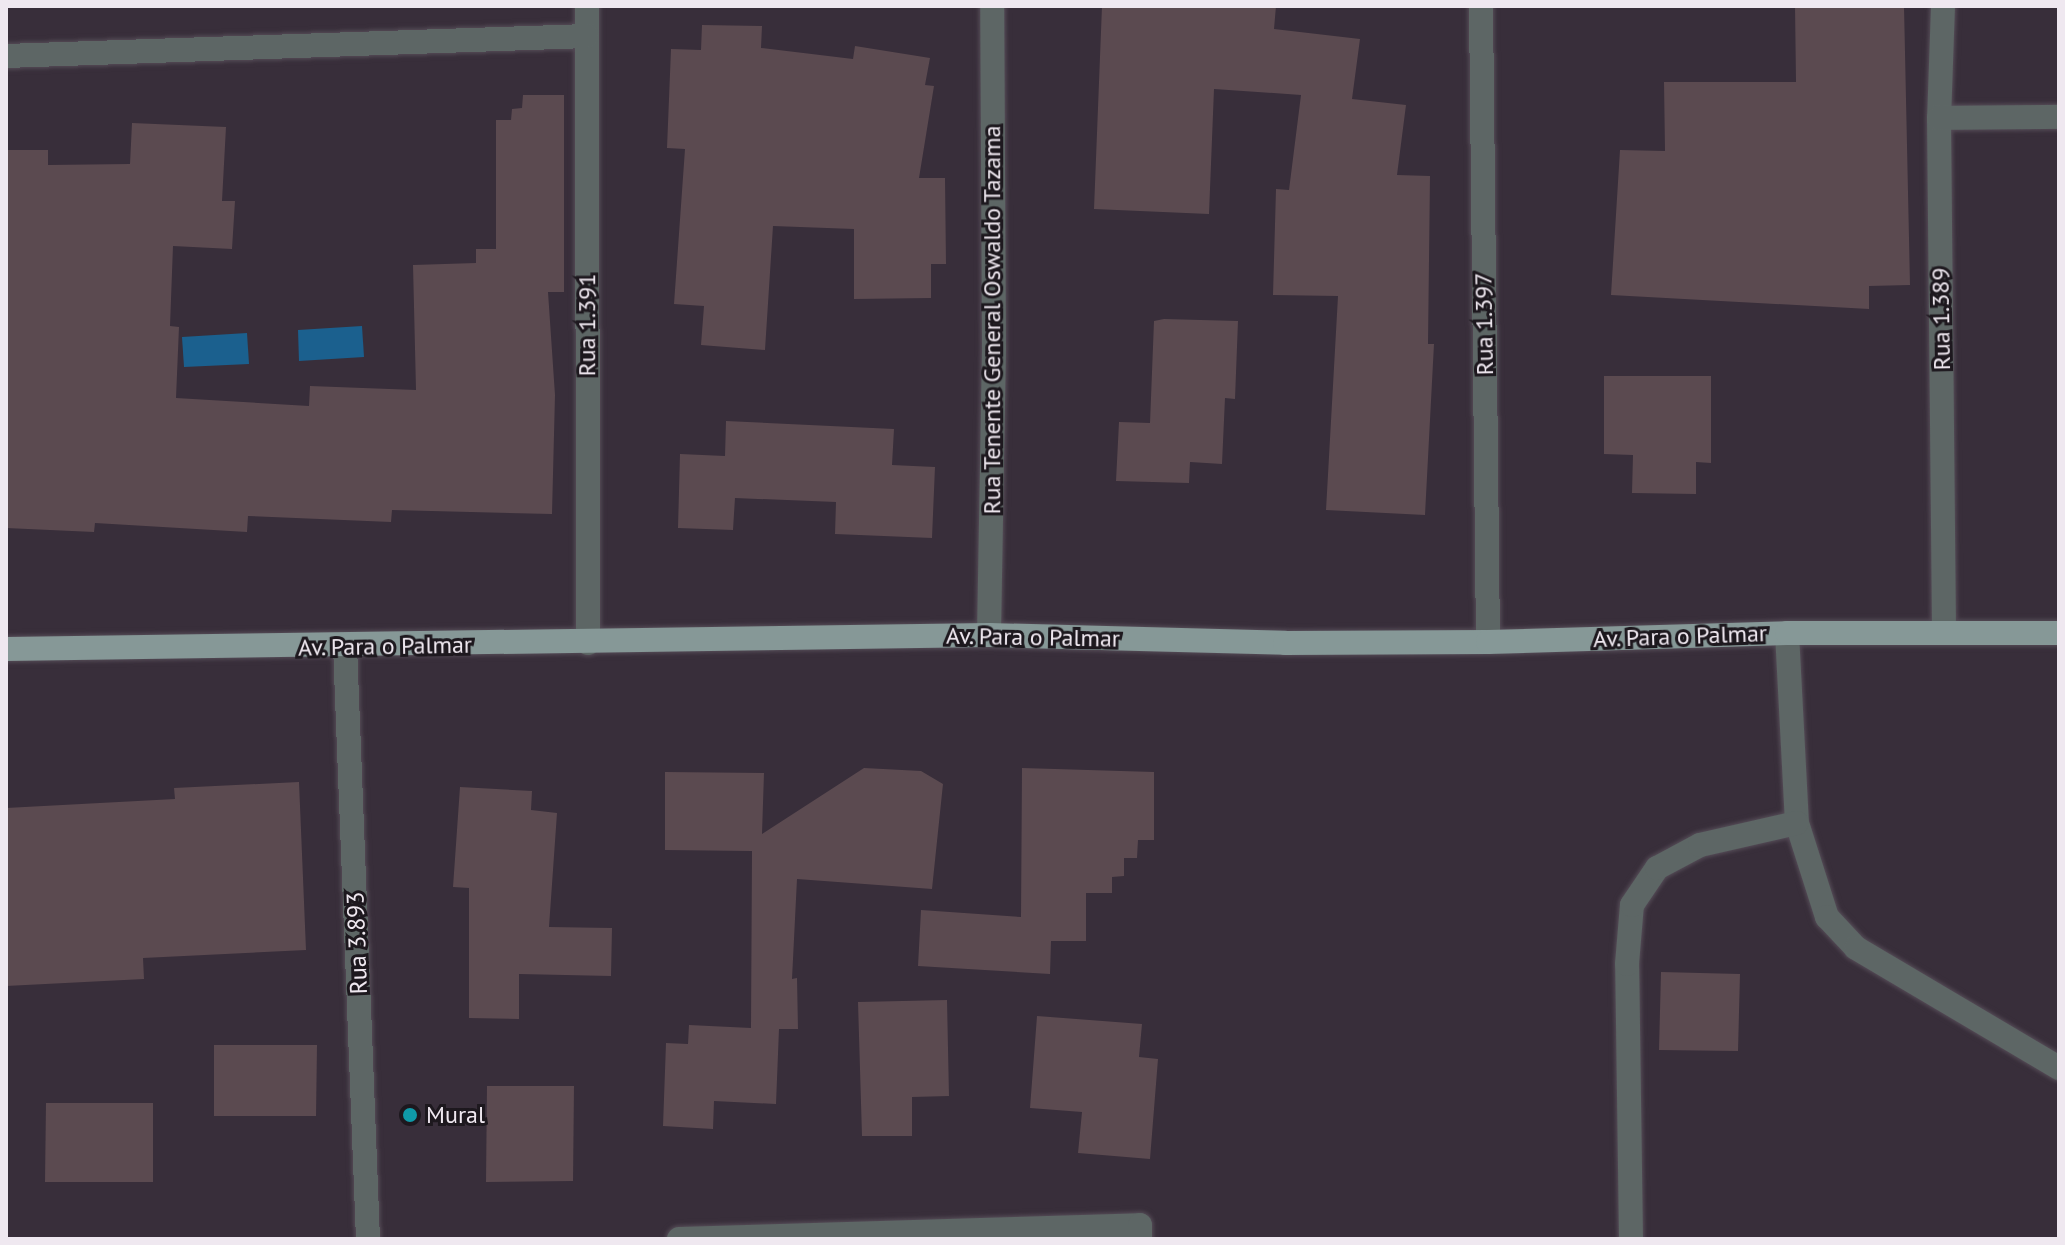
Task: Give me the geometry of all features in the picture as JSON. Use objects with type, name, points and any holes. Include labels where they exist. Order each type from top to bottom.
[{"type":"main road","name":"Av. Para o Palmar","points":[[6,649],[989,635],[1285,643],[1488,642],[1787,633],[2059,633]]},
{"type":"street","name":"Rua 1.391","points":[[587,6],[588,643]]},
{"type":"street","name":"Rua Tenente General Oswaldo Tazama","points":[[989,635],[994,348],[992,6]]},
{"type":"street","name":"Rua 1.397","points":[[1481,6],[1488,642]]},
{"type":"street","name":"Rua 1.389","points":[[1943,6],[1939,118],[1944,632]]},
{"type":"street","points":[[6,56],[587,36]]},
{"type":"street","points":[[1939,118],[2059,117]]},
{"type":"street","points":[[1787,633],[1797,823],[1827,917],[1856,948],[2059,1068]]},
{"type":"street","name":"Rua 3.893","points":[[345,646],[368,1239]]},
{"type":"street","points":[[1631,1239],[1627,964],[1632,905],[1657,868],[1700,845],[1797,823]]},
{"type":"street","points":[[679,1239],[1140,1232]]},
{"type":"water","points":[[362,326],[364,357],[299,361],[298,330]]},
{"type":"water","points":[[247,333],[249,364],[184,367],[182,337]]},
{"type":"building","points":[[1102,6],[1276,6],[1274,29],[1360,39],[1352,99],[1406,105],[1397,175],[1430,176],[1428,344],[1434,344],[1425,515],[1326,510],[1338,296],[1273,295],[1276,189],[1289,190],[1301,95],[1214,89],[1209,214],[1094,209]]},
{"type":"building","points":[[1795,6],[1904,6],[1910,285],[1869,286],[1869,309],[1611,295],[1620,150],[1665,151],[1664,82],[1796,82]]},
{"type":"building","points":[[702,25],[762,26],[761,48],[853,59],[855,46],[930,58],[925,85],[934,86],[919,178],[945,178],[946,264],[931,264],[931,298],[854,299],[854,229],[773,226],[765,350],[701,345],[704,306],[674,304],[685,149],[667,148],[671,49],[701,50]]},
{"type":"building","points":[[523,95],[564,95],[564,292],[548,292],[555,395],[552,514],[392,510],[391,522],[248,516],[247,532],[95,523],[94,532],[6,528],[6,150],[48,150],[48,165],[130,164],[132,123],[226,127],[222,201],[235,201],[232,249],[173,246],[170,326],[179,327],[176,398],[309,406],[310,386],[416,390],[413,265],[476,263],[476,249],[496,249],[496,120],[511,120],[512,109],[522,108]]},
{"type":"building","points":[[1154,321],[1238,321],[1235,399],[1225,398],[1222,464],[1190,462],[1189,483],[1116,481],[1119,422],[1150,423]]},
{"type":"building","points":[[1604,376],[1711,376],[1711,463],[1696,462],[1696,494],[1632,493],[1633,455],[1604,454]]},
{"type":"building","points":[[726,421],[894,429],[892,465],[935,467],[932,538],[835,534],[836,502],[735,498],[733,530],[678,528],[680,454],[725,456]]},
{"type":"building","points":[[864,768],[921,771],[943,784],[932,889],[797,879],[792,979],[797,978],[798,1029],[779,1029],[776,1104],[714,1101],[713,1129],[663,1126],[666,1043],[688,1044],[689,1025],[751,1028],[752,851],[665,850],[665,772],[764,773],[762,834]]},
{"type":"building","points":[[1022,768],[1154,772],[1154,840],[1138,840],[1137,858],[1124,858],[1124,876],[1112,877],[1112,893],[1086,893],[1086,941],[1051,941],[1050,974],[918,966],[921,910],[1021,917]]},
{"type":"building","points":[[299,782],[306,950],[143,958],[144,979],[6,986],[6,808],[175,799],[174,788]]},
{"type":"building","points":[[460,787],[532,791],[531,810],[557,813],[549,927],[612,928],[611,976],[519,974],[519,1019],[469,1018],[469,888],[453,887]]},
{"type":"building","points":[[1661,972],[1740,974],[1738,1051],[1659,1050]]},
{"type":"building","points":[[947,1000],[949,1096],[912,1097],[912,1136],[862,1136],[858,1002]]},
{"type":"building","points":[[1037,1016],[1142,1024],[1139,1057],[1158,1059],[1150,1159],[1078,1153],[1082,1112],[1030,1108]]},
{"type":"building","points":[[214,1045],[317,1045],[316,1116],[214,1116]]},
{"type":"building","points":[[487,1086],[574,1086],[573,1181],[486,1182]]},
{"type":"building","points":[[46,1103],[153,1103],[153,1182],[45,1182]]},
{"type":"place","name":"Mural","points":[[410,1115]]}]
